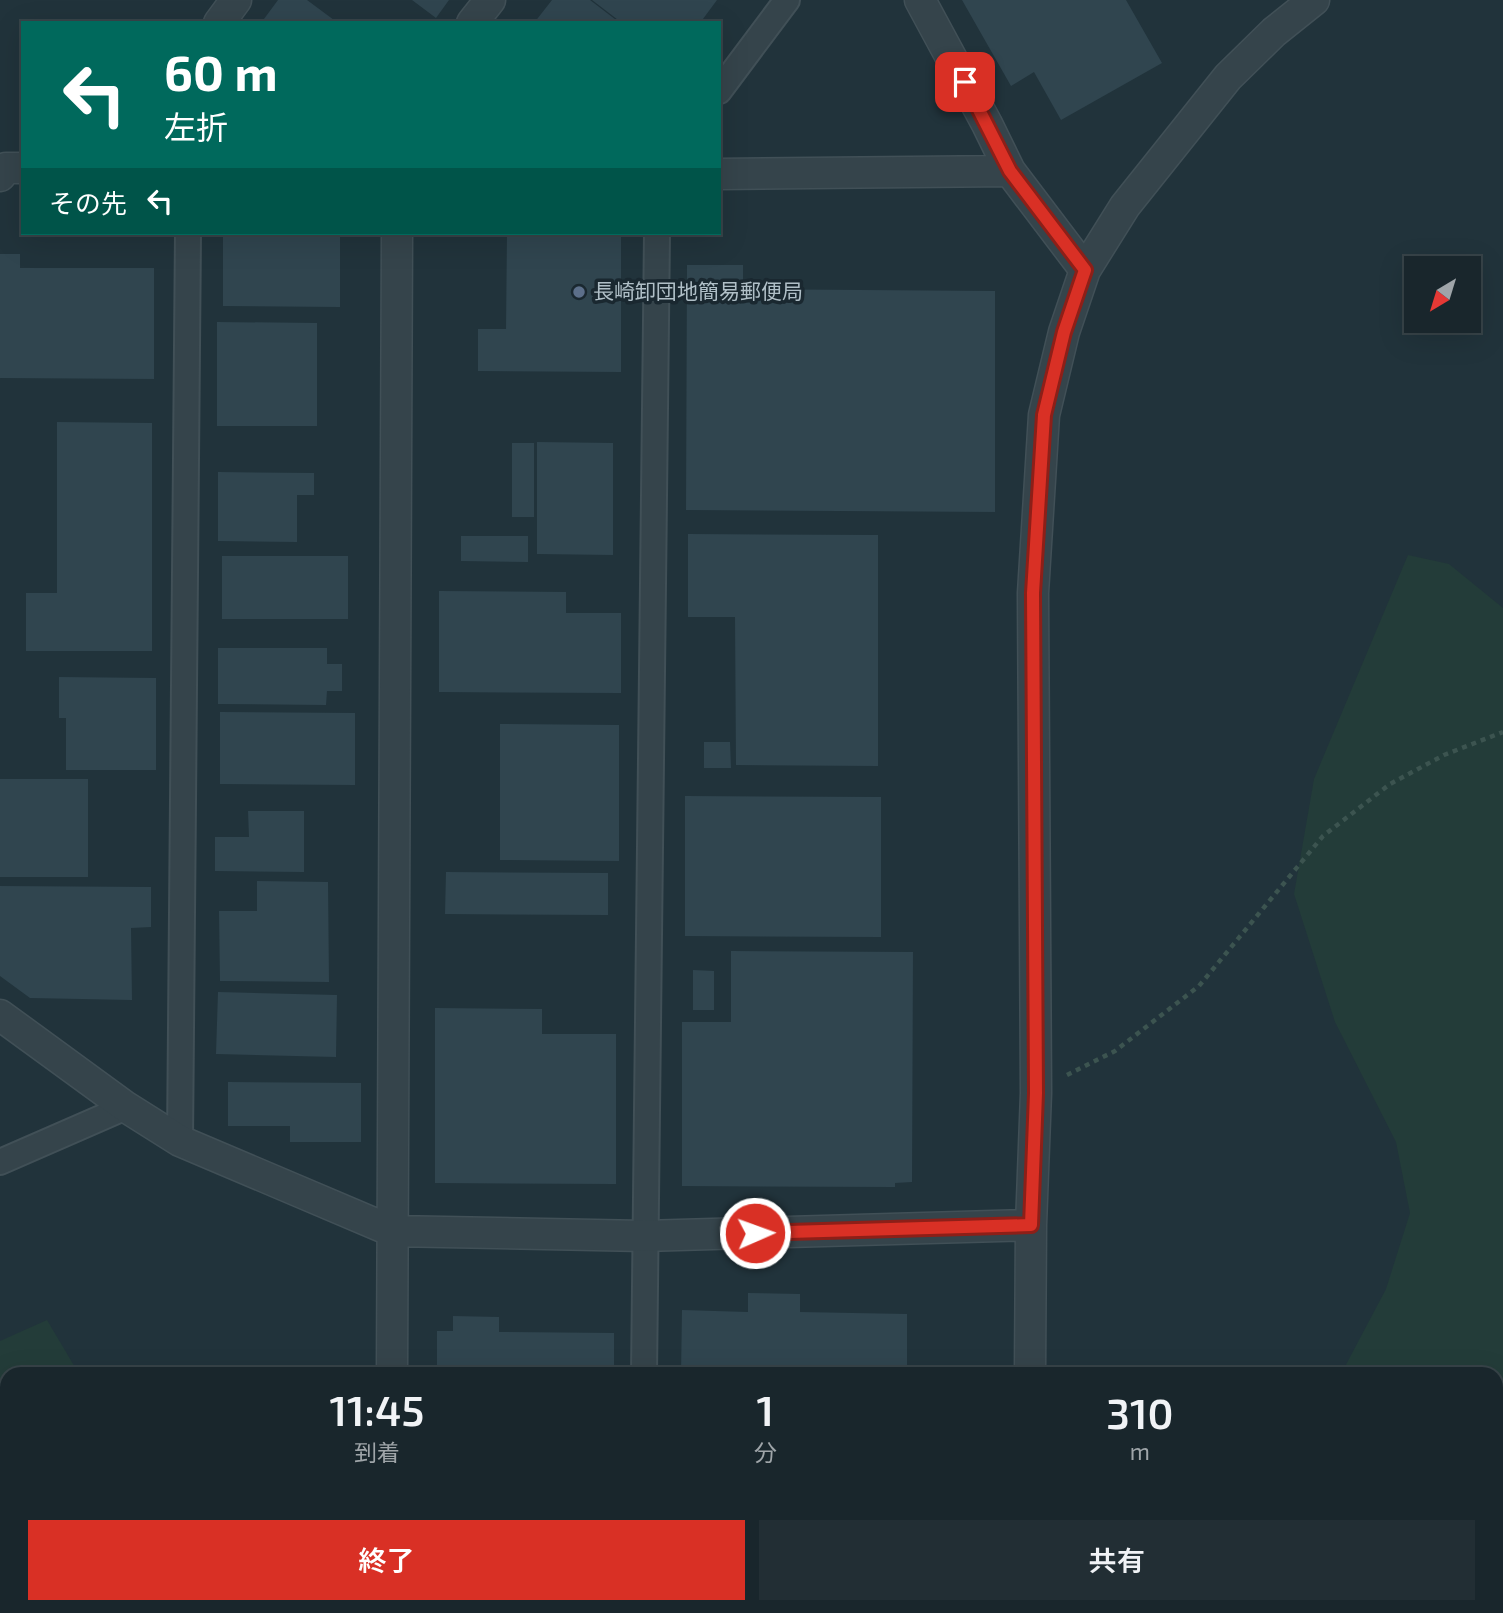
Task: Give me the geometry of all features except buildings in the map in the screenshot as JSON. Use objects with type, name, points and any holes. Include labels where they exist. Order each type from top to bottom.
[{"type":"street","points":[[220,21],[236,0]]},
{"type":"street","points":[[474,21],[490,0]]},
{"type":"street","points":[[721,89],[787,0]]},
{"type":"street","points":[[920,0],[1010,171],[1085,270]]},
{"type":"street","points":[[1030,1367],[1031,1225],[1036,1093],[1033,593],[1044,415],[1064,332],[1085,270],[1125,206],[1228,77],[1274,32],[1314,0]]},
{"type":"street","points":[[0,176],[6,168],[21,168]]},
{"type":"street","points":[[721,174],[1010,171]]},
{"type":"street","points":[[180,1141],[188,235]]},
{"type":"street","points":[[392,1367],[397,235]]},
{"type":"street","points":[[644,1367],[657,235]]},
{"type":"street","points":[[0,1015],[126,1107],[180,1141],[392,1231],[644,1236],[1031,1225]]},
{"type":"street","points":[[0,1162],[126,1107]]},
{"type":"path","points":[[1072,1072],[1115,1051],[1199,986],[1323,836],[1390,784],[1444,755],[1503,732]]},
{"type":"green space","points":[[1408,555],[1449,564],[1503,608],[1503,1367],[1345,1367],[1386,1289],[1410,1213],[1396,1142],[1335,1022],[1294,894],[1314,779]]},
{"type":"green space","points":[[47,1320],[75,1367],[0,1367],[0,1341]]},
{"type":"place","name":"長崎卸団地簡易郵便局","points":[[579,292]]},
{"type":"route","points":[[755,1233],[1031,1225],[1036,1093],[1033,593],[1044,415],[1064,332],[1085,270],[1010,171],[965,82]]}]
